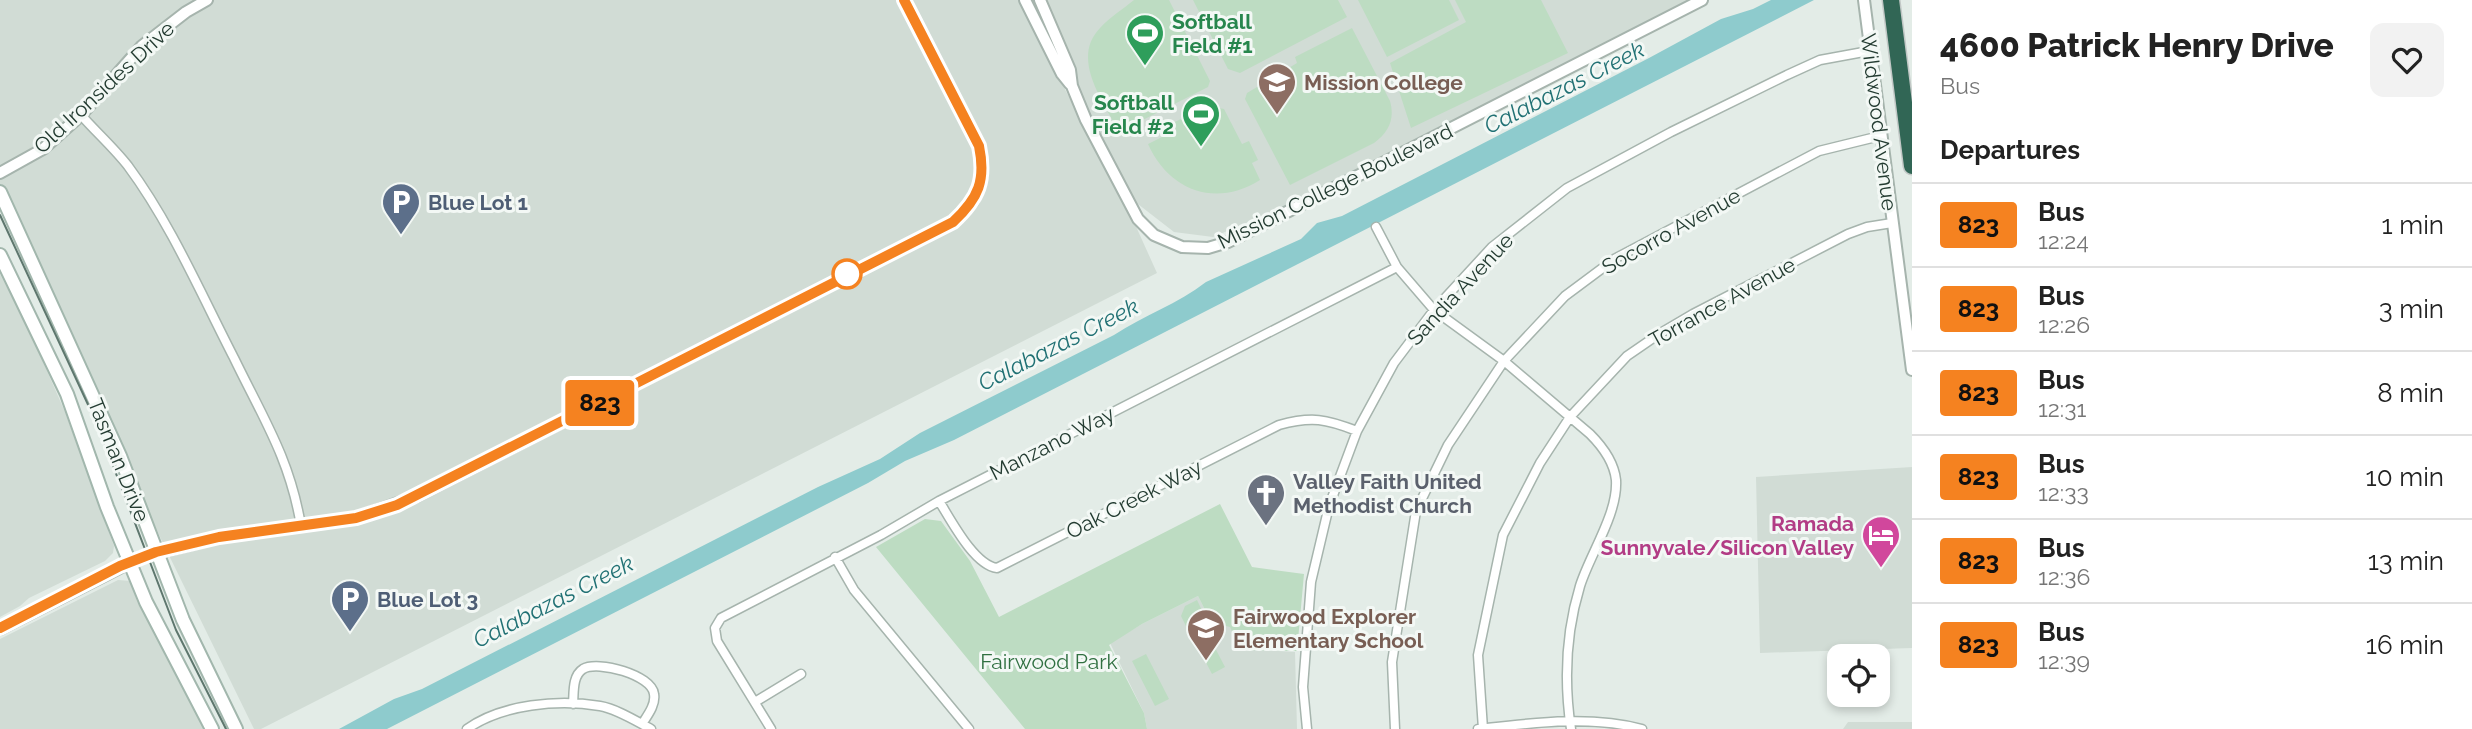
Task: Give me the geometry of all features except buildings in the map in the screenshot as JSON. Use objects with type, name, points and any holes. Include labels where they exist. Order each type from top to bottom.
[{"type":"highway","points":[[1891,0],[1912,166]]},
{"type":"main road","name":"Tasman Drive","points":[[0,192],[120,456],[183,620],[236,729]]},
{"type":"main road","name":"Tasman Drive","points":[[0,255],[66,394],[129,562],[154,619],[212,729]]},
{"type":"street","name":"Old Ironsides Drive","points":[[0,173],[43,149],[81,115],[142,47],[186,12],[207,0]]},
{"type":"street","points":[[0,629],[129,562],[156,552],[219,537],[370,514],[417,496],[953,222],[973,201],[977,191],[982,165],[979,146],[904,0]]},
{"type":"street","name":"Mission College Boulevard","points":[[1025,0],[1062,74],[1072,86]]},
{"type":"street","name":"Mission College Boulevard","points":[[1040,0],[1070,70],[1072,86],[1086,120],[1127,199],[1146,227],[1173,245],[1191,249],[1228,242],[1702,0]]},
{"type":"street","name":"Wildwood Avenue","points":[[1864,0],[1912,370]]},
{"type":"street","name":"Sandia Avenue","points":[[1307,729],[1303,687],[1311,582],[1328,506],[1357,432],[1394,363],[1434,310],[1492,247],[1567,188],[1671,132],[1820,60],[1870,51]]},
{"type":"street","points":[[81,115],[128,166],[151,199],[178,248],[281,450],[296,495],[302,526]]},
{"type":"street","name":"Socorro Avenue","points":[[1395,729],[1392,662],[1416,511],[1448,445],[1504,361],[1565,296],[1616,258],[1819,151],[1880,136]]},
{"type":"street","name":"Torrance Avenue","points":[[1481,729],[1478,656],[1503,535],[1540,463],[1570,417],[1627,356],[1659,334],[1848,234],[1867,227],[1892,223]]},
{"type":"street","points":[[1376,227],[1397,267],[1434,310],[1504,361],[1601,445],[1616,479],[1611,512],[1580,586],[1572,620],[1567,655],[1570,725]]},
{"type":"street","name":"Manzano Way","points":[[755,702],[718,642],[715,628],[721,618],[881,535],[939,501],[1397,267]]},
{"type":"street","name":"Oak Creek Way","points":[[939,501],[968,545],[986,566],[997,568],[1279,425],[1309,418],[1335,423],[1357,432]]},
{"type":"street","points":[[835,557],[854,590],[969,729]]},
{"type":"street","points":[[573,704],[575,680],[583,669],[591,666],[631,674],[643,679],[654,691],[655,699],[642,724]]},
{"type":"street","points":[[771,729],[755,702],[801,674]]},
{"type":"street","points":[[470,728],[522,705],[573,704],[603,706],[651,729]]},
{"type":"street","points":[[1481,729],[1603,722],[1642,729]]},
{"type":"shaded area","points":[[0,0],[1018,0],[1129,211],[1157,273],[261,729],[254,729],[160,537],[0,184]]},
{"type":"shaded area","name":"Mission College","points":[[1045,0],[1691,0],[1293,203],[1213,237],[1174,232],[1134,201],[1088,113]]},
{"type":"shaded area","points":[[0,274],[33,339],[65,412],[114,546],[113,553],[105,561],[29,598],[0,617]]},
{"type":"shaded area","points":[[1912,467],[1912,648],[1890,649],[1890,644],[1827,644],[1827,651],[1760,653],[1756,477]]},
{"type":"shaded area","points":[[118,580],[130,581],[137,601],[204,729],[0,729],[0,639]]},
{"type":"shaded area","name":"Fairwood Explorer Elementary School","points":[[1198,596],[1211,622],[1230,626],[1242,649],[1295,652],[1297,729],[1147,729],[1144,713],[1110,643]]},
{"type":"shaded area","points":[[1848,722],[1912,722],[1912,729],[1843,729]]},
{"type":"green space","name":"Softball Field #1","points":[[1134,0],[1169,0],[1210,81],[1208,87],[1119,132],[1098,94],[1089,67],[1088,53],[1100,28]]},
{"type":"green space","points":[[1193,0],[1338,0],[1347,17],[1240,73],[1228,69]]},
{"type":"green space","points":[[1358,0],[1449,0],[1459,20],[1387,57]]},
{"type":"green space","points":[[1455,0],[1541,0],[1568,53],[1411,128],[1390,63],[1466,22]]},
{"type":"green space","points":[[1352,28],[1390,101],[1390,125],[1374,143],[1290,185],[1245,99],[1247,93],[1297,63],[1295,57]]},
{"type":"green space","name":"Softball Field #2","points":[[1219,108],[1224,109],[1242,144],[1249,141],[1258,160],[1252,163],[1260,180],[1227,193],[1195,190],[1168,173],[1148,144],[1166,135],[1162,128],[1181,119],[1185,125]]},
{"type":"green space","name":"Fairwood Park","points":[[1220,504],[1252,567],[1304,574],[1297,651],[1241,650],[1230,627],[1211,622],[1198,596],[1142,624],[1109,645],[1144,713],[1147,729],[1025,729],[876,547],[925,519],[941,521],[970,561],[999,617]]},
{"type":"green space","points":[[1197,600],[1208,623],[1197,629],[1186,626],[1181,616],[1185,606]]},
{"type":"green space","points":[[1213,644],[1225,667],[1212,674],[1200,651]]},
{"type":"green space","points":[[1146,654],[1169,699],[1155,706],[1132,661]]},
{"type":"water","points":[[1771,0],[1814,0],[954,440],[905,461],[868,483],[387,729],[339,729],[818,487],[880,459],[920,433],[1114,335],[1206,282],[1301,239],[1317,223],[1342,216],[1721,19]]},
{"type":"tram line","points":[[0,215],[97,424],[176,630],[226,729]]},
{"type":"bus line","name":"823","points":[[0,628],[120,566],[156,552],[219,537],[356,518],[397,505],[953,222],[973,201],[977,191],[982,174],[979,146],[904,0]]},
{"type":"place","name":"Softball Field #1","points":[[1145,67]]},
{"type":"place","name":"Mission College","points":[[1277,116]]},
{"type":"place","name":"Softball Field #2","points":[[1201,148]]},
{"type":"place","name":"Blue Lot 1","points":[[401,236]]},
{"type":"place","name":"Valley Faith United Methodist Church","points":[[1266,527]]},
{"type":"place","name":"Ramada Sunnyvale/Silicon Valley","points":[[1881,569]]},
{"type":"place","name":"Blue Lot 3","points":[[350,633]]},
{"type":"place","name":"Fairwood Explorer Elementary School","points":[[1206,662]]},
{"type":"water label","name":"Calabazas Creek","points":[[1564,87]]},
{"type":"water label","name":"Calabazas Creek","points":[[1058,344]]},
{"type":"water label","name":"Calabazas Creek","points":[[553,601]]}]
